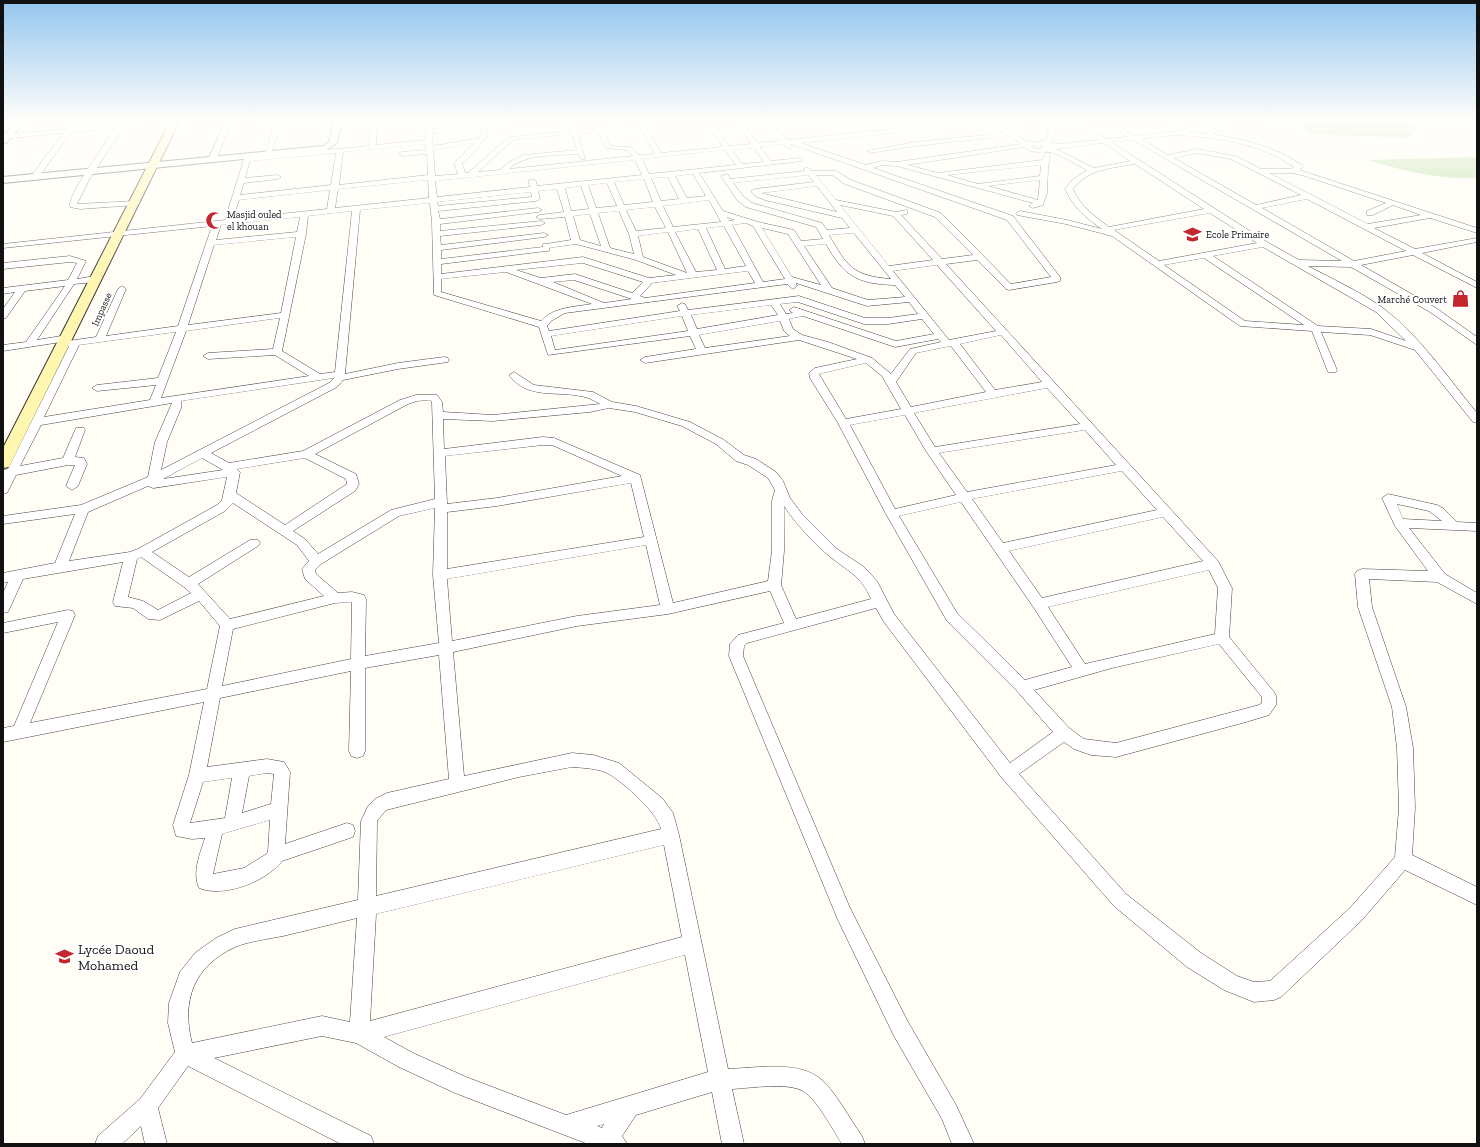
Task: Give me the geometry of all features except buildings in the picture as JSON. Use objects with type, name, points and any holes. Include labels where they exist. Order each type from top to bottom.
[{"type":"main road","points":[[6,469],[8,444],[69,341],[93,287],[95,279],[136,203],[149,174]]},
{"type":"street","points":[[3,180],[58,174]]},
{"type":"street","points":[[89,174],[72,202],[73,206],[80,207],[136,203]]},
{"type":"street","points":[[228,223],[234,198],[243,174]]},
{"type":"street","points":[[331,212],[337,174]]},
{"type":"street","points":[[432,174],[437,248],[436,294],[470,302],[544,330],[799,300],[864,321],[923,316]]},
{"type":"street","points":[[234,198],[335,187],[488,174]]},
{"type":"street","points":[[529,174],[534,188],[554,283]]},
{"type":"street","points":[[645,174],[658,204],[672,229],[691,275]]},
{"type":"street","points":[[671,174],[684,201]]},
{"type":"street","points":[[3,246],[331,212],[534,188],[647,178],[677,174]]},
{"type":"street","points":[[696,174],[760,285]]},
{"type":"street","points":[[724,174],[740,198],[749,205],[819,225],[850,272],[875,280],[896,282]]},
{"type":"street","points":[[728,181],[805,174]]},
{"type":"street","points":[[810,174],[923,316],[940,336],[950,343],[992,393]]},
{"type":"street","points":[[834,174],[848,182],[918,209],[938,215],[1009,287],[1057,279],[1010,218],[881,174]]},
{"type":"street","points":[[936,174],[940,174]]},
{"type":"street","points":[[936,174],[974,186],[1040,203]]},
{"type":"street","points":[[1010,218],[1040,203],[1044,192],[1044,174]]},
{"type":"street","points":[[1087,174],[1072,183],[1069,189],[1081,209],[1243,324],[1371,332],[1418,348]]},
{"type":"street","points":[[1153,174],[1264,244],[1379,310],[1398,326],[1418,348],[1477,420]]},
{"type":"street","points":[[1197,174],[1256,206],[1433,310],[1477,342]]},
{"type":"street","points":[[1265,174],[1477,285]]},
{"type":"street","points":[[1305,174],[1477,231]]},
{"type":"street","points":[[3,177],[35,176]]},
{"type":"street","points":[[241,181],[277,177]]},
{"type":"street","points":[[974,186],[1043,178]]},
{"type":"street","points":[[610,181],[633,234],[639,258]]},
{"type":"street","points":[[584,183],[606,249]]},
{"type":"street","points":[[737,192],[819,184]]},
{"type":"street","points":[[560,186],[576,242]]},
{"type":"street","points":[[757,191],[758,194],[768,198],[844,216]]},
{"type":"street","points":[[1256,206],[1309,196]]},
{"type":"street","points":[[436,234],[540,217],[710,198]]},
{"type":"street","points":[[434,209],[536,199]]},
{"type":"street","points":[[834,202],[896,214],[918,209]]},
{"type":"street","points":[[1370,213],[1392,203]]},
{"type":"street","points":[[3,520],[83,509],[153,479],[333,385],[340,376],[356,209]]},
{"type":"street","points":[[1109,229],[1211,210]]},
{"type":"street","points":[[718,212],[791,232],[829,290]]},
{"type":"street","points":[[1020,213],[1068,222],[1097,231],[1117,235]]},
{"type":"street","points":[[277,352],[302,234],[304,214]]},
{"type":"street","points":[[868,360],[819,370],[814,373],[815,378],[843,423],[892,514],[952,617],[1022,687],[1064,733],[1079,744],[1091,748],[1116,750],[1264,710],[1269,705],[1269,696],[1222,638],[1225,588],[1213,564],[896,214]]},
{"type":"street","points":[[1367,227],[1430,215]]},
{"type":"street","points":[[436,222],[540,217]]},
{"type":"street","points":[[633,234],[752,222]]},
{"type":"street","points":[[752,222],[790,280],[799,300]]},
{"type":"street","points":[[154,402],[163,381],[217,224]]},
{"type":"street","points":[[701,226],[722,271]]},
{"type":"street","points":[[800,244],[856,230]]},
{"type":"street","points":[[211,243],[302,234]]},
{"type":"street","points":[[437,248],[544,235]]},
{"type":"street","points":[[1297,263],[1353,264],[1477,240]]},
{"type":"street","points":[[437,262],[546,248],[576,242],[639,258],[691,275]]},
{"type":"street","points":[[1157,264],[1264,244]]},
{"type":"street","points":[[1206,255],[1315,328],[1332,370]]},
{"type":"street","points":[[886,269],[980,257]]},
{"type":"street","points":[[3,266],[70,259],[81,260],[82,262],[72,282],[29,344]]},
{"type":"street","points":[[437,277],[583,260],[649,281],[751,268]]},
{"type":"street","points":[[506,269],[541,281],[554,283],[606,307]]},
{"type":"street","points":[[1459,276],[1477,272]]},
{"type":"street","points":[[554,283],[575,277],[635,296],[647,302]]},
{"type":"street","points":[[3,291],[95,279]]},
{"type":"street","points":[[802,314],[551,353],[544,330],[548,319],[557,313],[647,302],[790,280],[829,290],[870,304],[910,300]]},
{"type":"street","points":[[635,296],[649,281]]},
{"type":"street","points":[[3,316],[22,288]]},
{"type":"street","name":"Impasse","points":[[100,338],[122,289]]},
{"type":"street","points":[[678,297],[702,352]]},
{"type":"street","points":[[774,302],[802,314],[913,350],[1003,332]]},
{"type":"street","points":[[774,302],[784,318],[787,329],[799,337],[825,344],[868,360],[878,367],[891,381],[932,451],[963,497],[1001,548],[1081,670]]},
{"type":"street","points":[[3,348],[29,344],[181,329],[285,315]]},
{"type":"street","points":[[895,344],[940,336]]},
{"type":"street","points":[[645,360],[799,337]]},
{"type":"street","points":[[3,490],[6,469],[38,422],[69,341]]},
{"type":"street","points":[[891,381],[913,350]]},
{"type":"street","points":[[208,356],[277,352],[320,378]]},
{"type":"street","points":[[38,422],[154,402],[444,360]]},
{"type":"street","points":[[514,375],[518,382],[528,386],[559,392],[593,395],[609,405]]},
{"type":"street","points":[[97,388],[163,381]]},
{"type":"street","points":[[843,423],[909,411],[992,393],[1050,384]]},
{"type":"street","points":[[138,486],[231,470],[306,454],[398,406],[416,398],[433,397],[437,402],[438,415],[440,575],[457,784]]},
{"type":"street","points":[[153,479],[161,442],[176,408],[177,404],[175,399]]},
{"type":"street","points":[[438,415],[493,418],[590,409],[609,405],[636,409],[686,424],[720,442],[740,458],[764,468],[772,475],[781,496],[798,517],[824,543],[859,570],[866,578],[889,618],[1008,773],[1120,900],[1194,960],[1231,983],[1254,992],[1274,990],[1300,968],[1356,914],[1403,860],[1407,808],[1406,748],[1399,707],[1364,607],[1362,574],[1402,574],[1440,577]]},
{"type":"street","points":[[932,451],[1087,426]]},
{"type":"street","points":[[68,461],[80,430]]},
{"type":"street","points":[[439,453],[543,441],[554,442],[636,478]]},
{"type":"street","points":[[203,454],[231,470]]},
{"type":"street","points":[[282,530],[289,528],[352,486],[352,477],[306,454]]},
{"type":"street","points":[[6,469],[68,461],[80,461],[81,464],[72,486]]},
{"type":"street","points":[[892,514],[963,497],[1124,467]]},
{"type":"street","points":[[3,578],[136,554],[214,513],[228,502],[230,495],[231,470]]},
{"type":"street","points":[[336,598],[310,576],[308,569],[316,561],[395,513],[440,505],[497,502],[636,478]]},
{"type":"street","points":[[636,478],[667,598],[668,609]]},
{"type":"street","points":[[230,495],[301,542],[316,561]]},
{"type":"street","points":[[781,496],[778,551],[774,585],[792,626]]},
{"type":"street","points":[[1454,526],[1440,512],[1433,508],[1388,498],[1399,523],[1440,577],[1477,599]]},
{"type":"street","points":[[60,567],[83,509]]},
{"type":"street","points":[[1001,548],[1166,512]]},
{"type":"street","points":[[1399,523],[1477,527]]},
{"type":"street","points":[[440,575],[651,540]]},
{"type":"street","points":[[189,584],[254,543]]},
{"type":"street","points":[[136,554],[189,584],[201,594],[227,625]]},
{"type":"street","points":[[136,554],[120,602],[127,601],[146,607],[153,615],[160,615],[201,594]]},
{"type":"street","points":[[1038,604],[1213,564]]},
{"type":"street","points":[[3,608],[18,575]]},
{"type":"street","points":[[3,735],[212,694],[359,663],[445,648],[577,621],[668,609],[774,585]]},
{"type":"street","points":[[227,625],[336,598],[352,597],[359,599],[359,663],[356,751]]},
{"type":"street","points":[[879,602],[743,639],[737,644],[736,656],[844,914],[901,1029],[949,1112],[963,1144]]},
{"type":"street","points":[[3,628],[68,615],[19,732]]},
{"type":"street","points":[[227,625],[196,775],[181,825],[182,830],[188,831],[216,827],[279,810]]},
{"type":"street","points":[[1022,687],[1081,670],[1222,638]]},
{"type":"street","points":[[1008,773],[1064,733]]},
{"type":"street","points":[[359,1034],[367,907],[369,821],[372,812],[378,806],[388,802],[457,784],[572,760],[593,762],[613,768],[656,803],[667,819],[694,943],[733,1144]]},
{"type":"street","points":[[196,775],[267,766],[278,767],[282,772],[276,855],[268,866],[220,882],[205,882],[206,862],[216,827]]},
{"type":"street","points":[[232,822],[242,770]]},
{"type":"street","points":[[276,855],[347,831]]},
{"type":"street","points":[[185,1054],[178,1019],[180,997],[189,974],[199,960],[216,946],[235,938],[671,835]]},
{"type":"street","points":[[1403,860],[1477,896]]},
{"type":"street","points":[[359,1034],[694,943]]},
{"type":"street","points":[[106,1144],[147,1106],[185,1054],[322,1026],[359,1034],[406,1060],[462,1086],[611,1142],[628,1107]]},
{"type":"street","points":[[185,1054],[362,1144]]},
{"type":"street","points":[[567,1125],[720,1079],[792,1077],[812,1084],[822,1096],[854,1144]]},
{"type":"street","points":[[147,1106],[156,1144]]},
{"type":"green space","points":[[1420,174],[1477,174],[1477,178],[1449,178]]},
{"type":"place","name":"Masjid ouled el khouan","points":[[214,220]]},
{"type":"place","name":"Ecole Primaire","points":[[1193,234]]},
{"type":"place","name":"Marché Couvert","points":[[1460,299]]},
{"type":"place","name":"Lycée Daoud Mohamed","points":[[65,957]]}]
